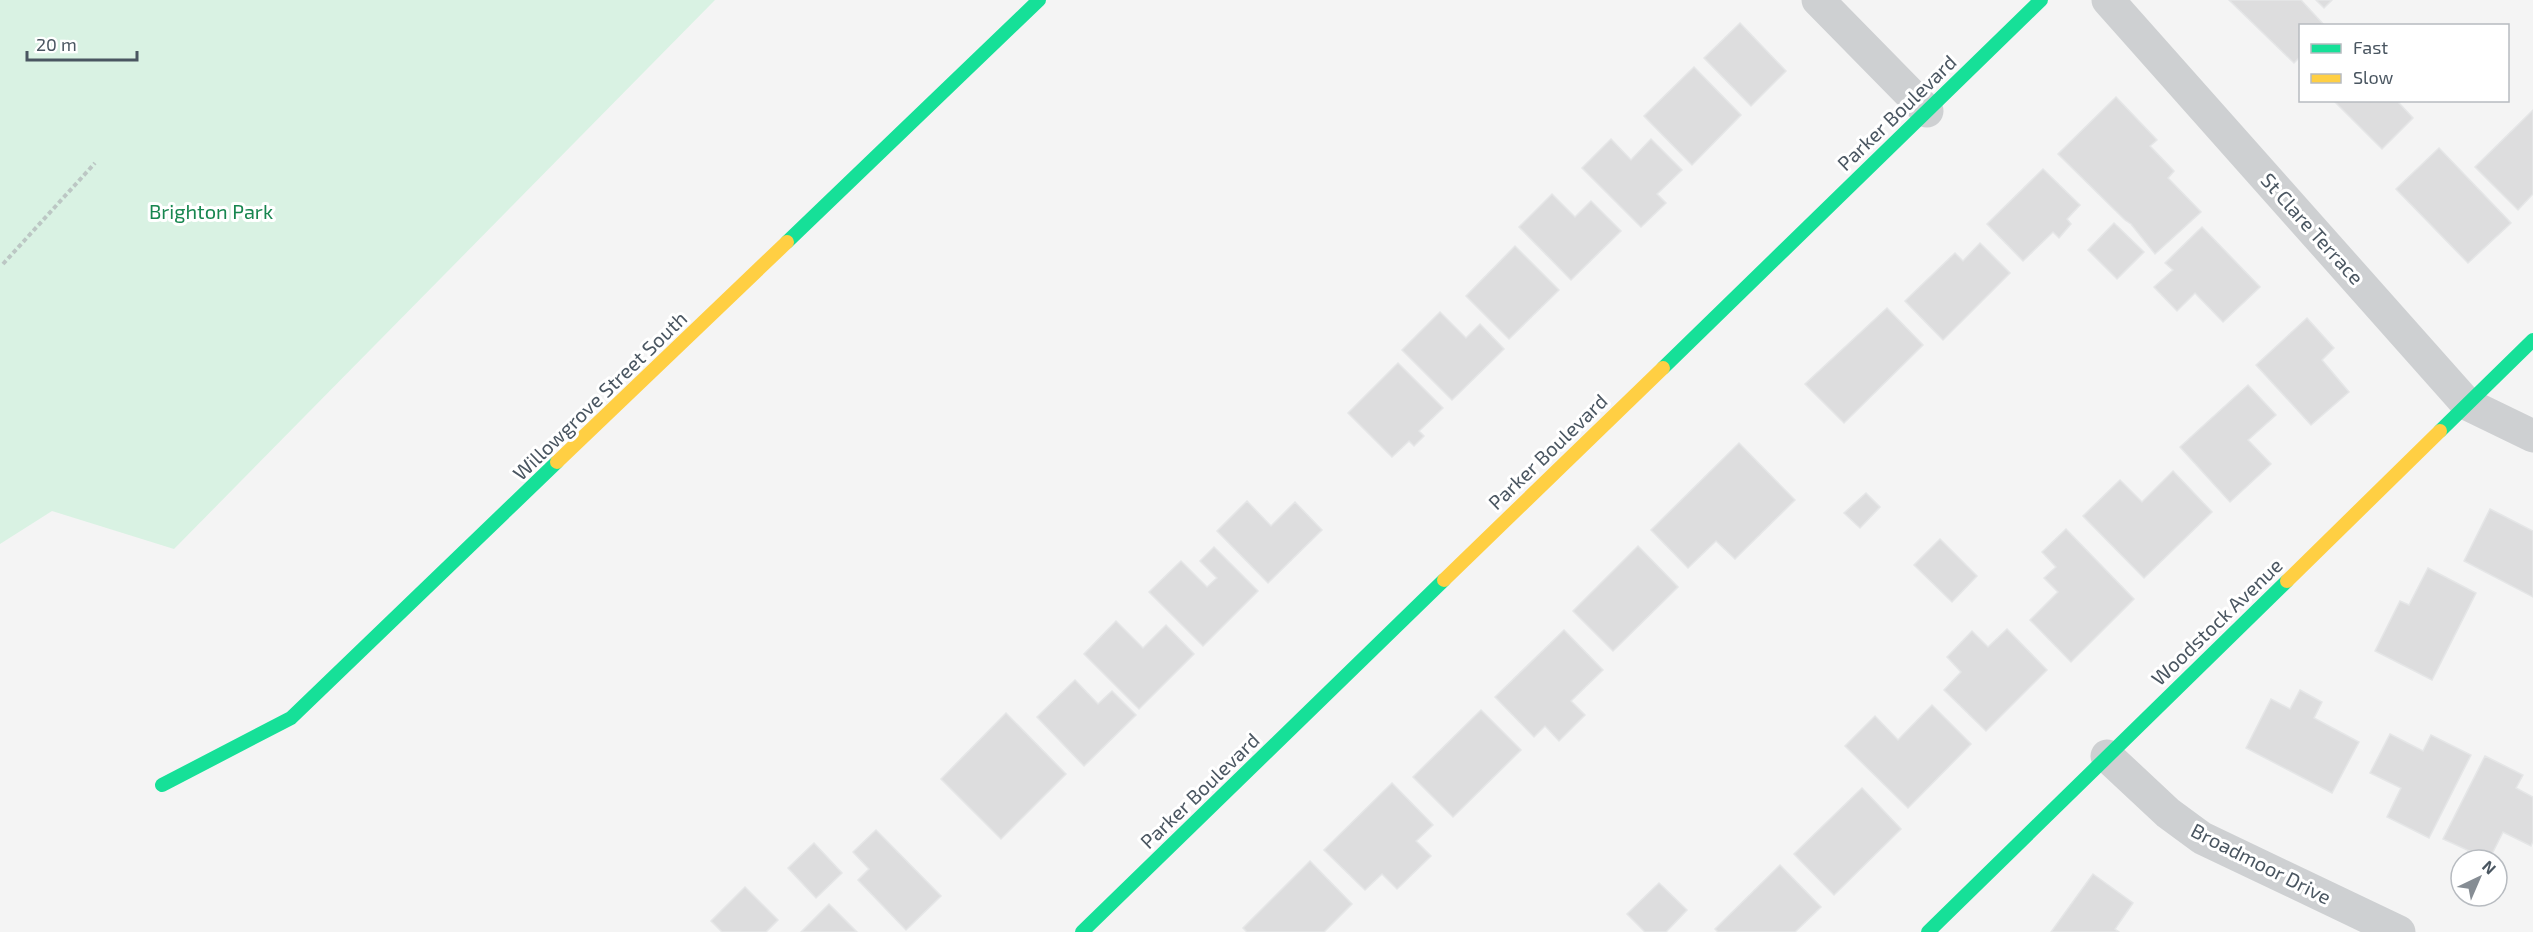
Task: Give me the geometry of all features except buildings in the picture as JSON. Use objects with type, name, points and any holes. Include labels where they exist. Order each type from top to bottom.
[{"type":"street","name":"Willowgrove Street South","points":[[162,785],[291,718],[1039,0]]},
{"type":"street","points":[[1818,0],[1927,111]]},
{"type":"street","name":"Parker Boulevard","points":[[1082,932],[2041,0]]},
{"type":"street","name":"St Clare Terrace","points":[[2108,0],[2467,404],[2533,436]]},
{"type":"street","name":"Woodstock Avenue","points":[[1928,932],[2533,340]]},
{"type":"street","name":"Broadmoor Drive","points":[[2108,756],[2168,813],[2202,838],[2399,932]]},
{"type":"path","points":[[3,264],[96,163]]},
{"type":"green space","name":"Brighton Park","points":[[0,0],[715,0],[174,549],[52,511],[0,544]]},
{"type":"traffic: fast","points":[[787,242],[1039,0]]},
{"type":"traffic: fast","points":[[1663,368],[2041,0]]},
{"type":"traffic: fast","points":[[2440,431],[2533,340]]},
{"type":"traffic: fast","points":[[162,785],[291,718],[557,462]]},
{"type":"traffic: fast","points":[[1082,932],[1444,580]]},
{"type":"traffic: fast","points":[[1928,932],[2287,581]]},
{"type":"traffic: slow","points":[[557,462],[787,242]]},
{"type":"traffic: slow","points":[[1444,580],[1663,368]]},
{"type":"traffic: slow","points":[[2287,581],[2440,431]]}]
